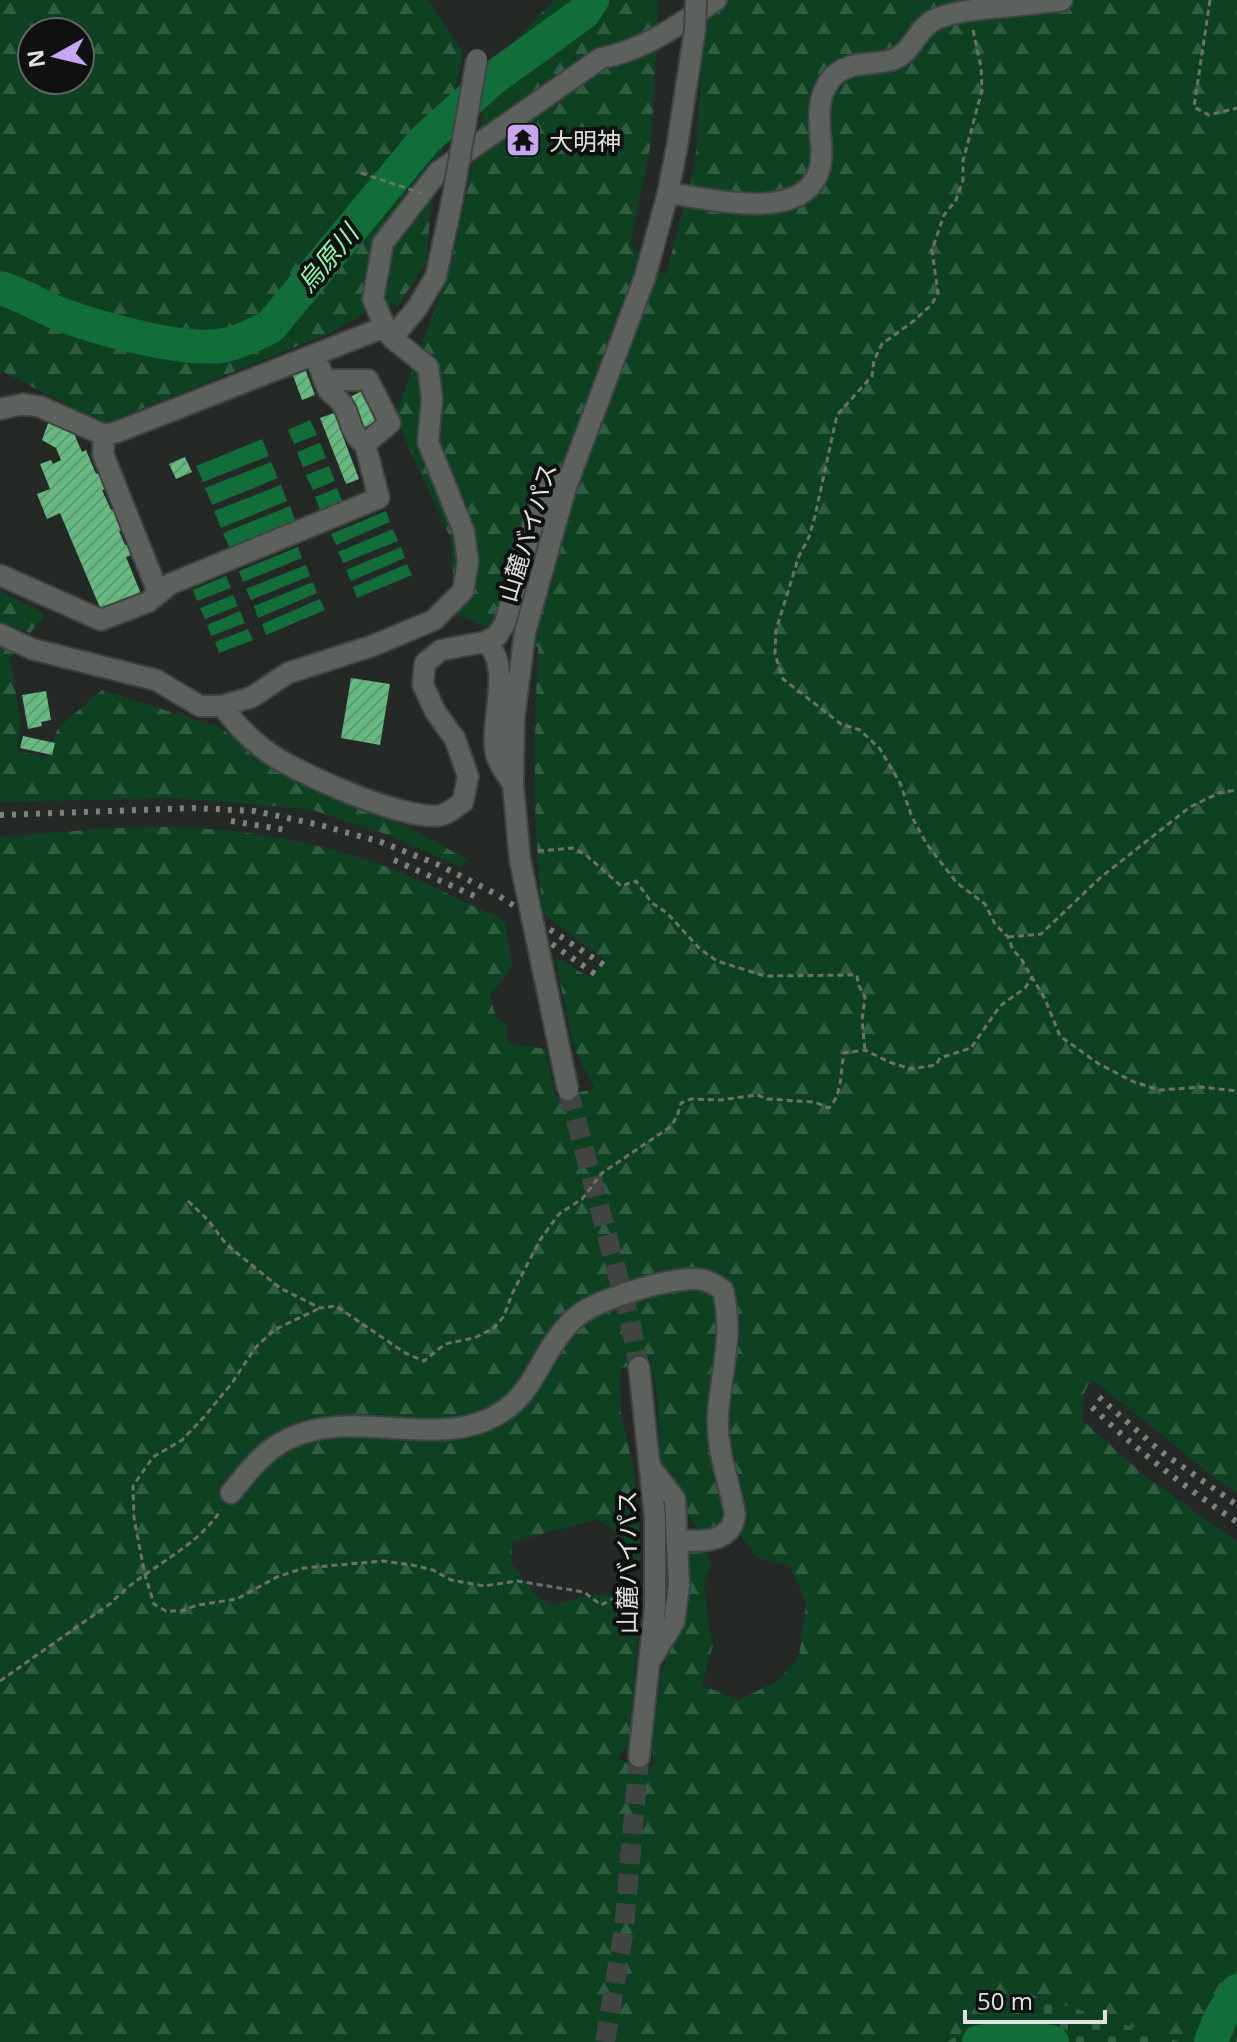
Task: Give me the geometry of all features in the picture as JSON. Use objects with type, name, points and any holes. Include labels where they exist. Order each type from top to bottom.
[{"type":"street","name":"山麓バイパス","points":[[568,1090],[513,784],[514,718],[525,632],[571,475],[645,277],[668,193],[695,30],[696,0]]},
{"type":"street","points":[[0,634],[32,649],[156,680],[200,706],[222,706],[252,697],[288,673],[372,646],[434,620],[463,591],[468,562],[464,532],[428,442],[432,398],[428,367],[388,333],[373,299],[383,243],[438,172],[601,58],[622,54],[680,24],[716,0]]},
{"type":"street","points":[[668,193],[727,203],[768,205],[789,201],[817,178],[823,158],[819,118],[822,92],[832,77],[846,67],[893,59],[905,53],[934,19],[1062,0]]},
{"type":"street","points":[[0,409],[23,404],[41,407],[104,435],[315,355],[388,333],[417,308],[436,276],[477,59]]},
{"type":"street","points":[[0,575],[101,620],[148,602],[170,584],[379,498],[365,444],[356,437],[341,401],[328,393],[315,355]]},
{"type":"street","points":[[324,380],[368,380],[390,423],[365,444]]},
{"type":"street","points":[[104,435],[103,454],[158,592]]},
{"type":"street","points":[[222,706],[236,726],[267,752],[349,793],[421,816],[444,815],[463,802],[468,776],[455,739],[435,711],[423,685],[425,663],[441,650],[485,642],[497,636],[505,623],[529,536],[549,484],[571,475]]},
{"type":"street","points":[[485,642],[494,649],[499,672],[497,756],[513,784]]},
{"type":"street","points":[[231,1493],[273,1448],[288,1439],[316,1430],[382,1425],[438,1431],[476,1425],[508,1409],[537,1374],[559,1336],[582,1312],[642,1287],[680,1279],[706,1280],[723,1290],[728,1311],[729,1336],[718,1414],[718,1450],[735,1514],[728,1533],[720,1537],[701,1542],[679,1540]]},
{"type":"street","name":"山麓バイパス","points":[[639,1367],[655,1533],[655,1607],[639,1757]]},
{"type":"street","points":[[651,1468],[675,1499],[679,1540],[679,1585],[674,1622],[651,1660]]},
{"type":"path","points":[[1210,0],[1194,107],[1209,115],[1237,108]]},
{"type":"path","points":[[973,11],[982,90],[963,161],[963,180],[956,200],[944,215],[932,250],[938,293],[932,304],[915,320],[882,344],[874,360],[872,376],[837,415],[815,516],[776,630],[775,654],[783,679],[841,724],[860,730],[880,749],[900,783],[912,817],[926,843],[957,883],[985,904],[995,924],[1008,937],[1045,999],[1060,1036],[1099,1064],[1134,1082],[1160,1090],[1201,1087],[1237,1091]]},
{"type":"path","points":[[361,173],[421,193]]},
{"type":"path","points":[[1008,937],[1041,934],[1101,877],[1190,807],[1219,793],[1237,790]]},
{"type":"path","points":[[527,856],[573,848],[586,855],[621,886],[636,881],[652,903],[667,913],[700,949],[717,961],[765,976],[857,975],[865,997],[862,1020],[865,1050]]},
{"type":"path","points":[[630,1606],[617,1597],[601,1605],[584,1592],[517,1581],[484,1586],[451,1580],[433,1570],[383,1561],[304,1568],[277,1577],[237,1599],[166,1611],[154,1604],[145,1575],[134,1518],[133,1486],[153,1457],[182,1440],[204,1417],[239,1374],[255,1348],[274,1330],[320,1308],[336,1306],[405,1353],[424,1361],[445,1344],[474,1338],[494,1328],[504,1316],[540,1240],[559,1214],[582,1199],[602,1173],[670,1127],[681,1103],[691,1099],[720,1100],[757,1095],[767,1099],[814,1102],[829,1108],[835,1102],[841,1085],[844,1053],[865,1050],[911,1069],[936,1065],[940,1058],[971,1048],[1000,1006],[1025,988],[1032,977]]},
{"type":"path","points":[[188,1201],[208,1220],[226,1244],[258,1272],[280,1288],[320,1308]]},
{"type":"path","points":[[0,1681],[111,1603],[124,1588],[212,1524],[231,1493]]},
{"type":"green space","points":[[0,0],[428,0],[463,53],[431,207],[426,264],[398,305],[373,307],[333,332],[103,424],[0,370]]},
{"type":"green space","points":[[554,0],[657,0],[651,143],[630,245],[666,275],[695,164],[707,0],[1237,0],[1237,1492],[1225,1486],[1091,1378],[1084,1394],[1082,1420],[1145,1476],[1237,1542],[1237,2042],[0,2042],[0,837],[134,827],[208,829],[263,835],[318,846],[404,874],[505,920],[512,967],[490,995],[496,1018],[507,1025],[507,1043],[546,1049],[555,1097],[595,1089],[573,1046],[555,957],[591,978],[603,958],[543,914],[535,780],[538,647],[455,614],[451,539],[395,417],[451,265],[494,63]],"holes":[[[650,1358],[658,1400],[660,1464],[680,1489],[686,1513],[705,1538],[729,1530],[744,1513],[741,1536],[757,1558],[790,1565],[806,1603],[799,1656],[779,1680],[739,1700],[701,1685],[713,1645],[704,1581],[711,1566],[706,1550],[687,1547],[689,1591],[661,1674],[652,1740],[654,1767],[616,1760],[630,1742],[640,1608],[621,1593],[552,1605],[537,1597],[511,1563],[512,1542],[598,1519],[622,1535],[632,1560],[641,1560],[634,1471],[621,1413],[620,1369]]]},
{"type":"green space","points":[[0,590],[44,615],[30,633],[0,621]]},
{"type":"green space","points":[[0,641],[18,648],[10,658],[20,718],[18,751],[46,758],[58,728],[102,690],[218,727],[326,795],[410,828],[468,860],[461,867],[383,833],[309,809],[178,798],[0,802]]},
{"type":"green space","points":[[1024,1992],[1179,2042],[947,2042]]},
{"type":"green space","points":[[1237,2011],[1237,2042],[1200,2042]]},
{"type":"shaded area","points":[[310,420],[317,435],[294,444],[288,430]]},
{"type":"shaded area","points":[[262,439],[269,456],[203,482],[196,466]]},
{"type":"shaded area","points":[[320,443],[326,458],[303,467],[297,452]]},
{"type":"shaded area","points":[[271,462],[278,478],[212,505],[205,488]]},
{"type":"shaded area","points":[[329,466],[335,481],[313,490],[306,475]]},
{"type":"shaded area","points":[[281,485],[287,501],[221,528],[214,511]]},
{"type":"shaded area","points":[[337,488],[343,503],[321,512],[315,497]]},
{"type":"shaded area","points":[[290,506],[296,523],[230,549],[223,533]]},
{"type":"shaded area","points":[[386,511],[390,522],[336,545],[331,534]]},
{"type":"shaded area","points":[[393,529],[398,541],[343,563],[338,552]]},
{"type":"shaded area","points":[[298,547],[302,558],[243,582],[239,571]]},
{"type":"shaded area","points":[[401,547],[405,558],[351,581],[346,570]]},
{"type":"shaded area","points":[[407,564],[412,575],[357,598],[353,587]]},
{"type":"shaded area","points":[[306,565],[310,576],[251,600],[246,589]]},
{"type":"shaded area","points":[[226,576],[231,588],[197,601],[193,590]]},
{"type":"shaded area","points":[[313,582],[317,593],[258,618],[254,606]]},
{"type":"shaded area","points":[[233,595],[238,606],[205,619],[200,608]]},
{"type":"shaded area","points":[[320,599],[325,610],[266,635],[262,624]]},
{"type":"shaded area","points":[[240,611],[245,623],[211,636],[207,625]]},
{"type":"shaded area","points":[[248,629],[253,640],[219,653],[215,642]]},
{"type":"building","name":"大明神","points":[[526,133],[535,146],[516,158],[508,146]]},
{"type":"building","points":[[304,366],[315,395],[302,400],[291,370]]},
{"type":"building","points":[[362,391],[376,423],[362,428],[350,397]]},
{"type":"building","points":[[334,413],[359,479],[346,484],[320,418]]},
{"type":"building","points":[[50,418],[72,429],[82,452],[86,450],[106,489],[102,490],[111,510],[117,508],[125,529],[119,531],[125,545],[130,543],[135,554],[126,557],[141,594],[101,610],[60,513],[47,519],[37,494],[50,489],[40,464],[51,460],[53,464],[61,460],[56,448],[42,440]]},
{"type":"building","points":[[185,457],[192,472],[176,479],[169,464]]},
{"type":"building","points":[[351,678],[390,684],[380,745],[341,738]]},
{"type":"building","points":[[46,691],[51,720],[28,729],[22,695]]},
{"type":"building","points":[[23,736],[55,743],[52,755],[20,748]]},
{"type":"waterway","name":"烏原川","points":[[0,288],[79,321],[167,343],[208,347],[225,345],[270,327],[424,141],[492,79],[583,13],[592,0]]},
{"type":"waterway","points":[[1211,2042],[1221,2017],[1237,1991]]},
{"type":"waterway","points":[[979,2042],[1017,2038],[1052,2042]]},
{"type":"tunnel","points":[[568,1090],[630,1321],[639,1367]]},
{"type":"tunnel","points":[[605,2042],[624,1929],[639,1757]]},
{"type":"railway","points":[[0,815],[193,808],[255,811],[320,825],[381,842],[439,865],[496,894],[607,967]]},
{"type":"railway","points":[[231,821],[286,830]]},
{"type":"railway","points":[[394,860],[481,899]]},
{"type":"railway","points":[[552,944],[598,976]]},
{"type":"railway","points":[[1099,1397],[1159,1450],[1237,1505]]},
{"type":"railway","points":[[1092,1407],[1162,1468],[1237,1522]]},
{"type":"place","name":"大明神","points":[[523,140]]}]
